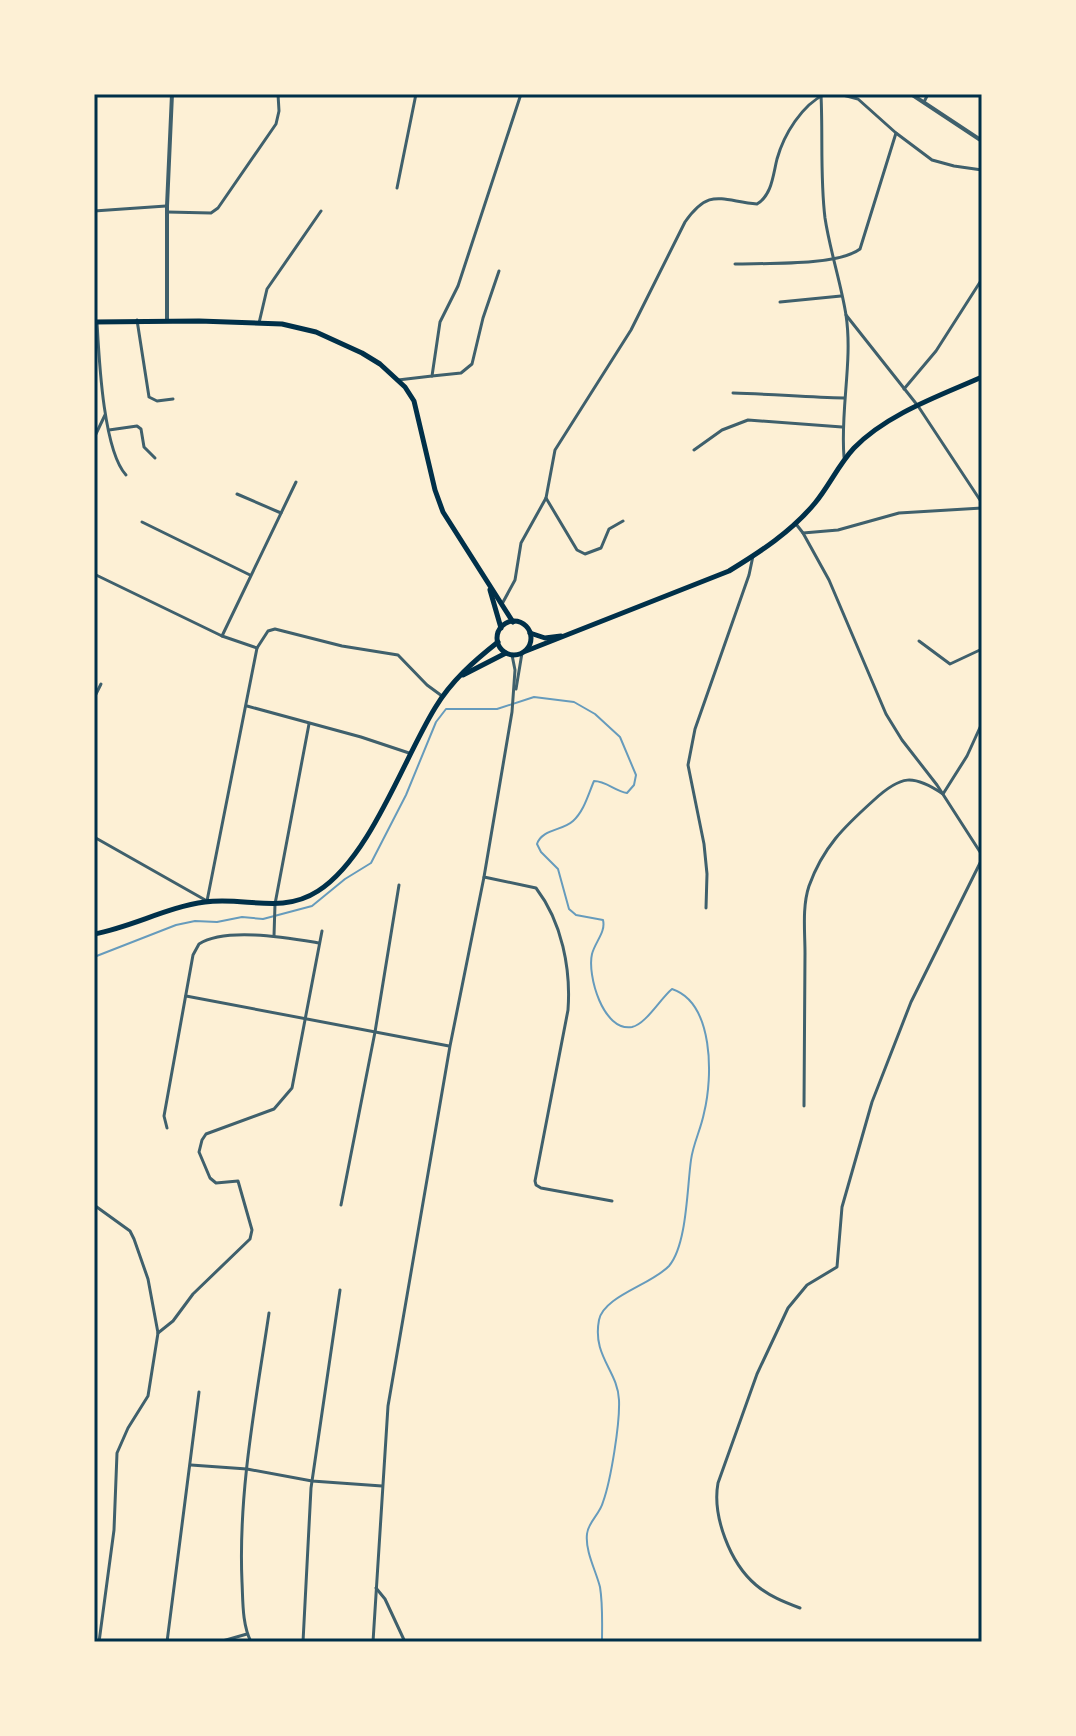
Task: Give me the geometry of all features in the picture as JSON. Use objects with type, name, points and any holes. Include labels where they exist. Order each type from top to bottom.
[{"type":"main road","points":[[96,322],[137,320],[282,324],[316,332],[362,353],[398,380],[414,401],[443,512],[513,622]]},
{"type":"main road","points":[[459,677],[509,654],[524,652],[729,571],[796,524],[868,436],[918,406],[982,377]]},
{"type":"main road","points":[[94,934],[207,901],[275,908],[317,892],[352,857],[372,827],[442,696],[498,642],[501,628],[499,614],[486,577]]},
{"type":"main road","points":[[501,628],[513,622],[524,624],[531,642],[524,652]]},
{"type":"main road","points":[[530,633],[545,638],[566,635]]},
{"type":"main road","points":[[498,642],[509,654]]},
{"type":"street","points":[[167,321],[167,209],[172,94]]},
{"type":"street","points":[[94,211],[167,209],[211,213],[218,208],[276,124],[278,94]]},
{"type":"street","points":[[397,188],[416,94]]},
{"type":"street","points":[[432,376],[440,322],[458,286],[521,94]]},
{"type":"street","points":[[839,94],[858,99],[932,160],[982,170]]},
{"type":"street","points":[[911,94],[982,141]]},
{"type":"street","points":[[924,102],[928,94]]},
{"type":"street","points":[[822,95],[825,215],[846,315],[842,427],[845,461]]},
{"type":"street","points":[[502,604],[515,580],[521,543],[546,498],[555,450],[631,330],[685,222],[696,207],[708,199],[757,204],[762,201],[773,180],[778,156],[790,131],[811,102],[822,95]]},
{"type":"street","points":[[735,264],[832,260],[854,254],[860,249],[896,133]]},
{"type":"street","points":[[259,323],[267,289],[321,211]]},
{"type":"street","points":[[398,380],[461,373],[472,364],[499,271]]},
{"type":"street","points":[[904,389],[936,351],[982,279]]},
{"type":"street","points":[[780,302],[841,296]]},
{"type":"street","points":[[803,533],[838,530],[899,513],[982,506],[918,406],[846,315]]},
{"type":"street","points":[[137,320],[149,397],[157,401],[173,399]]},
{"type":"street","points":[[96,322],[105,415],[119,465],[126,475]]},
{"type":"street","points":[[733,393],[844,398]]},
{"type":"street","points":[[94,438],[105,415]]},
{"type":"street","points":[[694,450],[722,430],[756,419],[842,427]]},
{"type":"street","points":[[109,430],[137,426],[141,429],[144,447],[155,458]]},
{"type":"street","points":[[222,636],[296,482]]},
{"type":"street","points":[[237,494],[281,513]]},
{"type":"street","points":[[546,498],[577,550],[585,554],[601,548],[609,529],[623,521]]},
{"type":"street","points":[[142,522],[250,575]]},
{"type":"street","points":[[796,524],[829,580],[886,714],[943,794],[982,857],[911,1002],[872,1102],[842,1207],[837,1267],[807,1285],[788,1308],[757,1374],[718,1483],[717,1506],[731,1548],[753,1583],[779,1601],[800,1608]]},
{"type":"street","points":[[706,908],[704,844],[688,765],[695,729],[753,556]]},
{"type":"street","points":[[94,574],[222,636],[257,648]]},
{"type":"street","points":[[94,837],[207,901],[257,648],[268,631],[275,629],[342,646],[398,655],[442,696]]},
{"type":"street","points":[[919,641],[950,664],[982,649],[982,655]]},
{"type":"street","points":[[373,1642],[388,1406],[450,1046],[524,652]]},
{"type":"street","points":[[509,654],[514,696]]},
{"type":"street","points":[[94,698],[101,684]]},
{"type":"street","points":[[247,706],[409,753]]},
{"type":"street","points":[[943,794],[967,756],[982,723]]},
{"type":"street","points":[[274,936],[275,908],[309,724]]},
{"type":"street","points":[[804,1106],[806,901],[819,863],[834,837],[881,794],[901,781],[912,778],[922,781],[943,794]]},
{"type":"street","points":[[484,877],[536,888],[564,953],[570,983],[568,1010],[536,1185],[612,1201]]},
{"type":"street","points":[[341,1205],[375,1032],[399,885]]},
{"type":"street","points":[[158,1333],[250,1239],[252,1230],[238,1181],[216,1183],[210,1178],[199,1145],[206,1134],[266,1113],[292,1088],[322,931]]},
{"type":"street","points":[[167,1128],[164,1116],[193,955],[199,944],[216,937],[274,936],[319,943]]},
{"type":"street","points":[[186,996],[450,1046]]},
{"type":"street","points":[[94,1205],[130,1231],[148,1279],[158,1333],[148,1396],[117,1453],[114,1530],[99,1642]]},
{"type":"street","points":[[303,1642],[312,1481],[340,1290]]},
{"type":"street","points":[[251,1642],[247,1634],[241,1554],[247,1469],[269,1313]]},
{"type":"street","points":[[167,1642],[199,1392]]},
{"type":"street","points":[[190,1465],[247,1469],[312,1481],[382,1486]]},
{"type":"street","points":[[376,1588],[385,1599],[405,1642]]},
{"type":"street","points":[[219,1642],[247,1634]]},
{"type":"waterway","points":[[94,957],[176,925],[242,917],[263,919],[312,906],[371,863],[406,795],[436,722],[446,709],[497,709],[534,697],[574,702],[595,714],[620,737],[636,775],[634,785],[627,793],[594,781],[577,817],[543,835],[537,844],[558,869],[569,909],[576,915],[603,920],[603,929],[593,950],[591,963],[595,988],[605,1012],[613,1021],[632,1027],[648,1016],[672,989],[686,997],[703,1025],[709,1080],[703,1119],[692,1154],[683,1231],[675,1257],[661,1273],[610,1304],[599,1320],[599,1344],[618,1390],[619,1400],[609,1480],[601,1506],[587,1534],[589,1554],[601,1594],[602,1642]]}]
